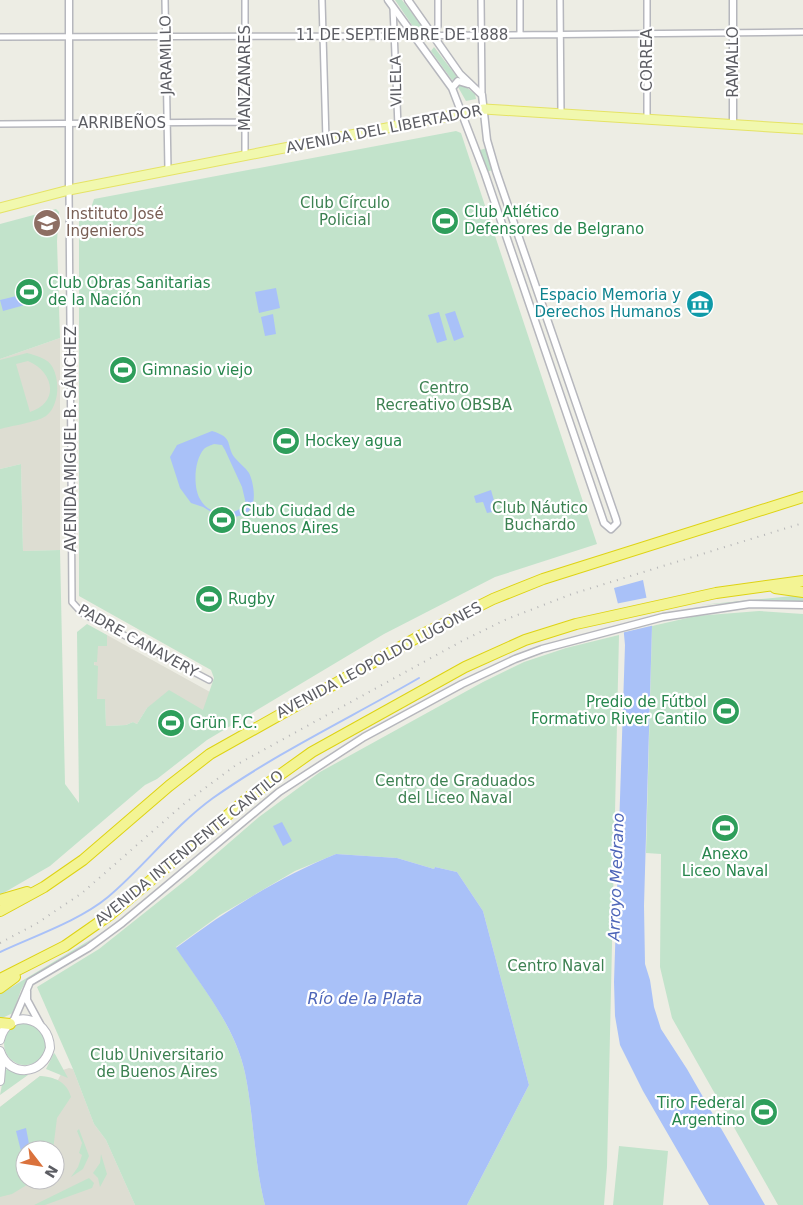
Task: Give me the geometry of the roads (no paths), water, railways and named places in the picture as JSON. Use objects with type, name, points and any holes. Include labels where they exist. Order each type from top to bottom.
[{"type":"highway","name":"AVENIDA LEOPOLDO LUGONES","points":[[0,911],[44,886],[99,847],[169,786],[210,754],[427,632],[493,600],[543,579],[803,497]]},
{"type":"highway","name":"AVENIDA INTENDENTE CANTILO","points":[[0,979],[37,962],[111,914],[249,797],[330,741],[481,659],[540,635],[616,614],[716,593],[803,581]]},
{"type":"highway","points":[[765,586],[803,592]]},
{"type":"highway","points":[[0,900],[44,886]]},
{"type":"highway","points":[[0,988],[37,962]]},
{"type":"main road","name":"AVENIDA DEL LIBERTADOR","points":[[0,208],[69,190],[484,109],[803,129]]},
{"type":"main road","points":[[0,1040],[8,1023],[27,1020],[40,1024],[48,1035],[50,1048],[48,1056],[38,1068],[19,1070],[12,1067],[1,1053]]},
{"type":"main road","points":[[0,1081],[1,1053]]},
{"type":"street","points":[[69,0],[69,190]]},
{"type":"street","name":"JARAMILLO","points":[[165,0],[168,170]]},
{"type":"street","name":"MANZANARES","points":[[245,0],[245,155]]},
{"type":"street","points":[[322,0],[326,140]]},
{"type":"street","points":[[388,0],[452,88],[458,100],[460,114],[473,143],[604,524],[611,528],[615,527],[616,519],[487,140],[482,95],[481,0]]},
{"type":"street","points":[[408,0],[469,84],[482,95]]},
{"type":"street","points":[[433,35],[438,26],[438,0]]},
{"type":"street","points":[[520,0],[520,34]]},
{"type":"street","points":[[560,0],[561,113]]},
{"type":"street","name":"CORREA","points":[[647,0],[647,119]]},
{"type":"street","name":"RAMALLO","points":[[733,0],[733,124]]},
{"type":"street","name":"VILELA","points":[[393,7],[398,126]]},
{"type":"street","name":"11 DE SEPTIEMBRE DE 1888","points":[[0,37],[415,36],[803,32]]},
{"type":"street","points":[[452,88],[458,81],[469,84]]},
{"type":"street","name":"ARRIBEÑOS","points":[[0,124],[244,122]]},
{"type":"street","points":[[473,143],[481,145],[487,140]]},
{"type":"street","name":"AVENIDA MIGUEL B. SÁNCHEZ","points":[[69,190],[72,378],[71,598]]},
{"type":"street","points":[[557,386],[568,382]]},
{"type":"street","name":"PADRE CANAVERY","points":[[71,598],[74,607],[82,613],[209,680]]},
{"type":"street","name":"AVENIDA INTENDENTE CANTILO","points":[[8,1023],[30,982],[82,952],[122,923],[279,792],[356,742],[462,684],[515,659],[564,643],[653,620],[695,611],[750,604],[803,605]]},
{"type":"street","points":[[27,988],[27,1000],[40,1024]]},
{"type":"water","points":[[276,288],[280,308],[259,313],[255,292]]},
{"type":"water","points":[[29,293],[32,303],[3,311],[0,300]]},
{"type":"water","points":[[455,311],[464,337],[454,341],[445,314]]},
{"type":"water","points":[[439,312],[447,340],[437,343],[428,315]]},
{"type":"water","points":[[273,314],[276,334],[265,336],[261,317]]},
{"type":"water","points":[[212,431],[224,436],[235,458],[251,477],[254,500],[250,510],[241,515],[223,519],[203,507],[191,503],[180,488],[170,457],[177,445]],"holes":[[[214,444],[222,445],[242,487],[246,504],[241,509],[228,513],[215,512],[209,509],[200,499],[196,488],[196,466],[204,449]]]},
{"type":"water","points":[[491,490],[497,511],[487,513],[483,502],[476,503],[474,496]]},
{"type":"water","points":[[643,580],[652,626],[644,906],[645,964],[650,980],[654,1007],[661,1029],[687,1069],[765,1205],[709,1205],[643,1091],[620,1045],[615,1016],[614,982],[625,645],[623,624],[614,588]]},
{"type":"water","points":[[282,822],[292,841],[283,846],[273,826]]},
{"type":"water","name":"Río de la Plata","points":[[336,854],[397,858],[434,869],[435,867],[457,872],[483,911],[529,1085],[467,1205],[265,1205],[258,1172],[248,1090],[240,1056],[226,1023],[176,948],[253,896],[314,863]]},
{"type":"water","points":[[26,1128],[28,1140],[18,1140],[16,1131]]},
{"type":"waterway","points":[[0,952],[56,928],[96,906],[121,885],[185,821],[213,798],[263,765],[419,678]]},
{"type":"railway","points":[[0,943],[36,924],[82,893],[185,803],[236,765],[462,641],[507,619],[572,594],[803,523]]},
{"type":"place","name":"Club Atlético Defensores de Belgrano","points":[[445,221]]},
{"type":"place","name":"Instituto José Ingenieros","points":[[47,223]]},
{"type":"place","name":"Club Obras Sanitarias de la Nación","points":[[29,292]]},
{"type":"place","name":"Espacio Memoria y Derechos Humanos","points":[[700,304]]},
{"type":"place","name":"Gimnasio viejo","points":[[123,370]]},
{"type":"place","name":"Hockey agua","points":[[286,441]]},
{"type":"place","name":"Club Ciudad de Buenos Aires","points":[[222,520]]},
{"type":"place","name":"Rugby","points":[[209,599]]},
{"type":"place","name":"Predio de Fútbol Formativo River Cantilo","points":[[726,711]]},
{"type":"place","name":"Grün F.C.","points":[[171,723]]},
{"type":"place","name":"Anexo Liceo Naval","points":[[725,828]]},
{"type":"place","name":"Tiro Federal Argentino","points":[[764,1112]]},
{"type":"park label","name":"Club Círculo Policial","points":[[345,212]]},
{"type":"park label","name":"Centro Recreativo OBSBA","points":[[444,396]]},
{"type":"park label","name":"Club Náutico Buchardo","points":[[540,516]]},
{"type":"park label","name":"Centro de Graduados del Liceo Naval","points":[[455,790]]},
{"type":"park label","name":"Centro Naval","points":[[556,966]]},
{"type":"park label","name":"Club Universitario de Buenos Aires","points":[[157,1064]]},
{"type":"water label","name":"Arroyo Medrano","points":[[616,877]]}]
